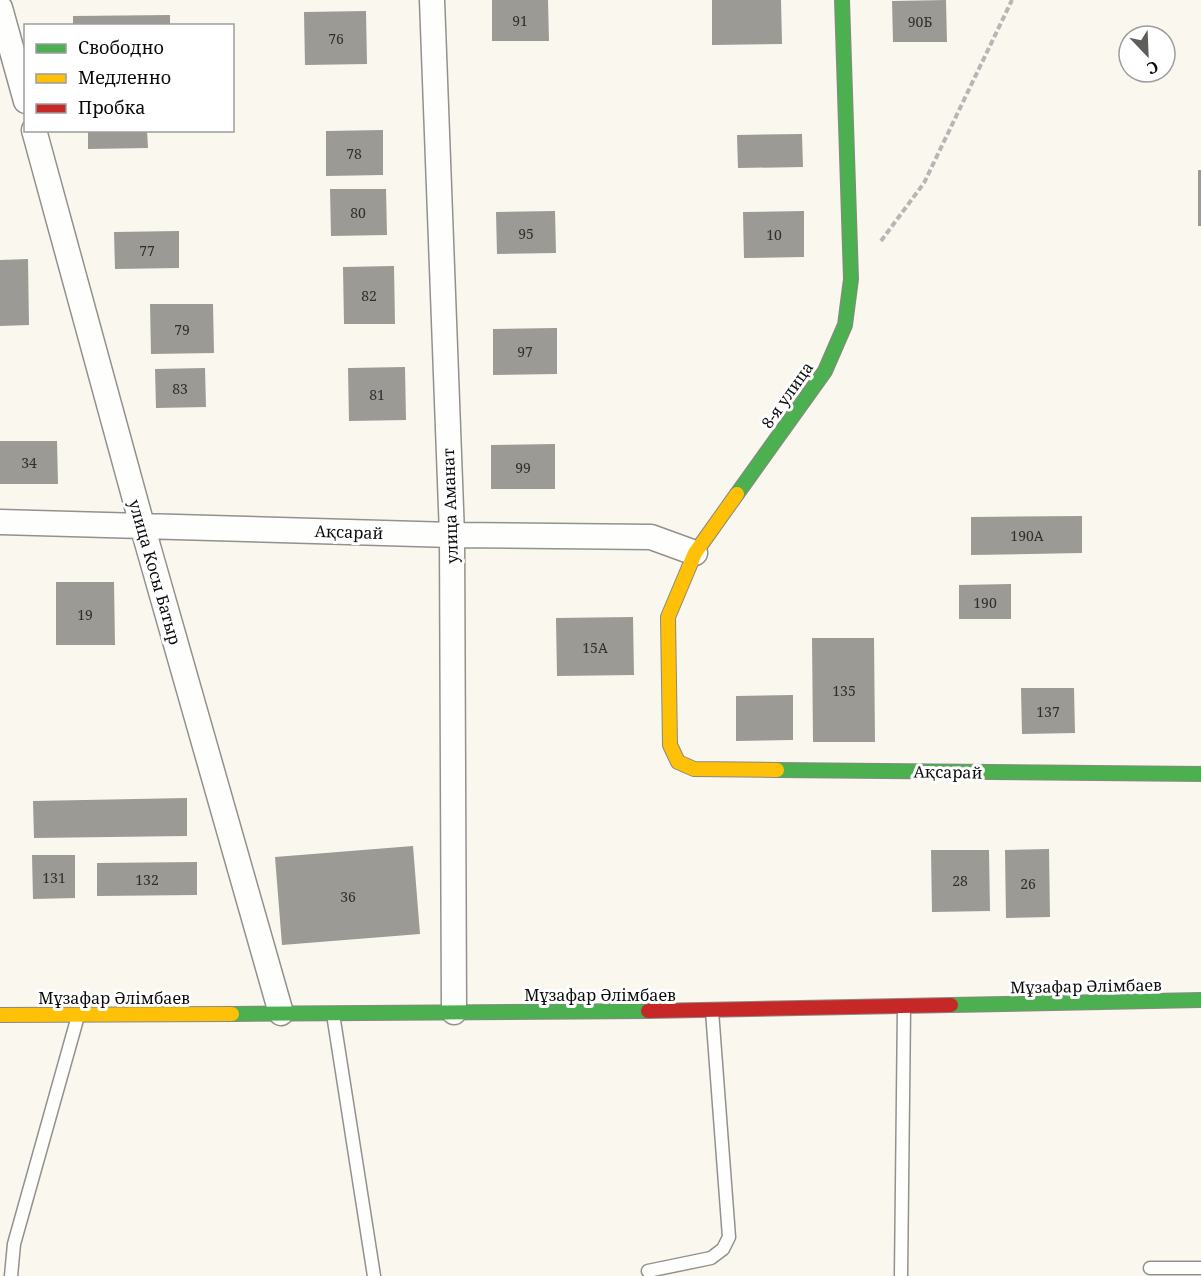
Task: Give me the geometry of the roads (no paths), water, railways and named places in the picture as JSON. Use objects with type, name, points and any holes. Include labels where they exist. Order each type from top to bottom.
[{"type":"street","name":"улица Аманат","points":[[432,0],[452,535],[454,1012]]},
{"type":"street","name":"8-я улица","points":[[694,770],[678,762],[670,745],[668,617],[695,553],[825,371],[845,325],[851,279],[842,0]]},
{"type":"street","points":[[0,8],[24,94]]},
{"type":"street","name":"улица Косы Батыр","points":[[35,132],[142,525],[281,1013]]},
{"type":"street","name":"Ақсарай","points":[[0,522],[452,535],[651,537],[695,553]]},
{"type":"street","name":"Ақсарай","points":[[694,770],[1201,774]]},
{"type":"street","name":"Мұзафар Әлімбаев","points":[[0,1015],[712,1010],[1201,1000]]},
{"type":"lane","points":[[901,1276],[904,1006]]},
{"type":"lane","points":[[648,1271],[711,1258],[723,1249],[729,1237],[712,1010]]},
{"type":"lane","points":[[333,1013],[374,1276]]},
{"type":"lane","points":[[11,1276],[14,1244],[78,1015]]},
{"type":"lane","points":[[1150,1268],[1201,1268]]}]
